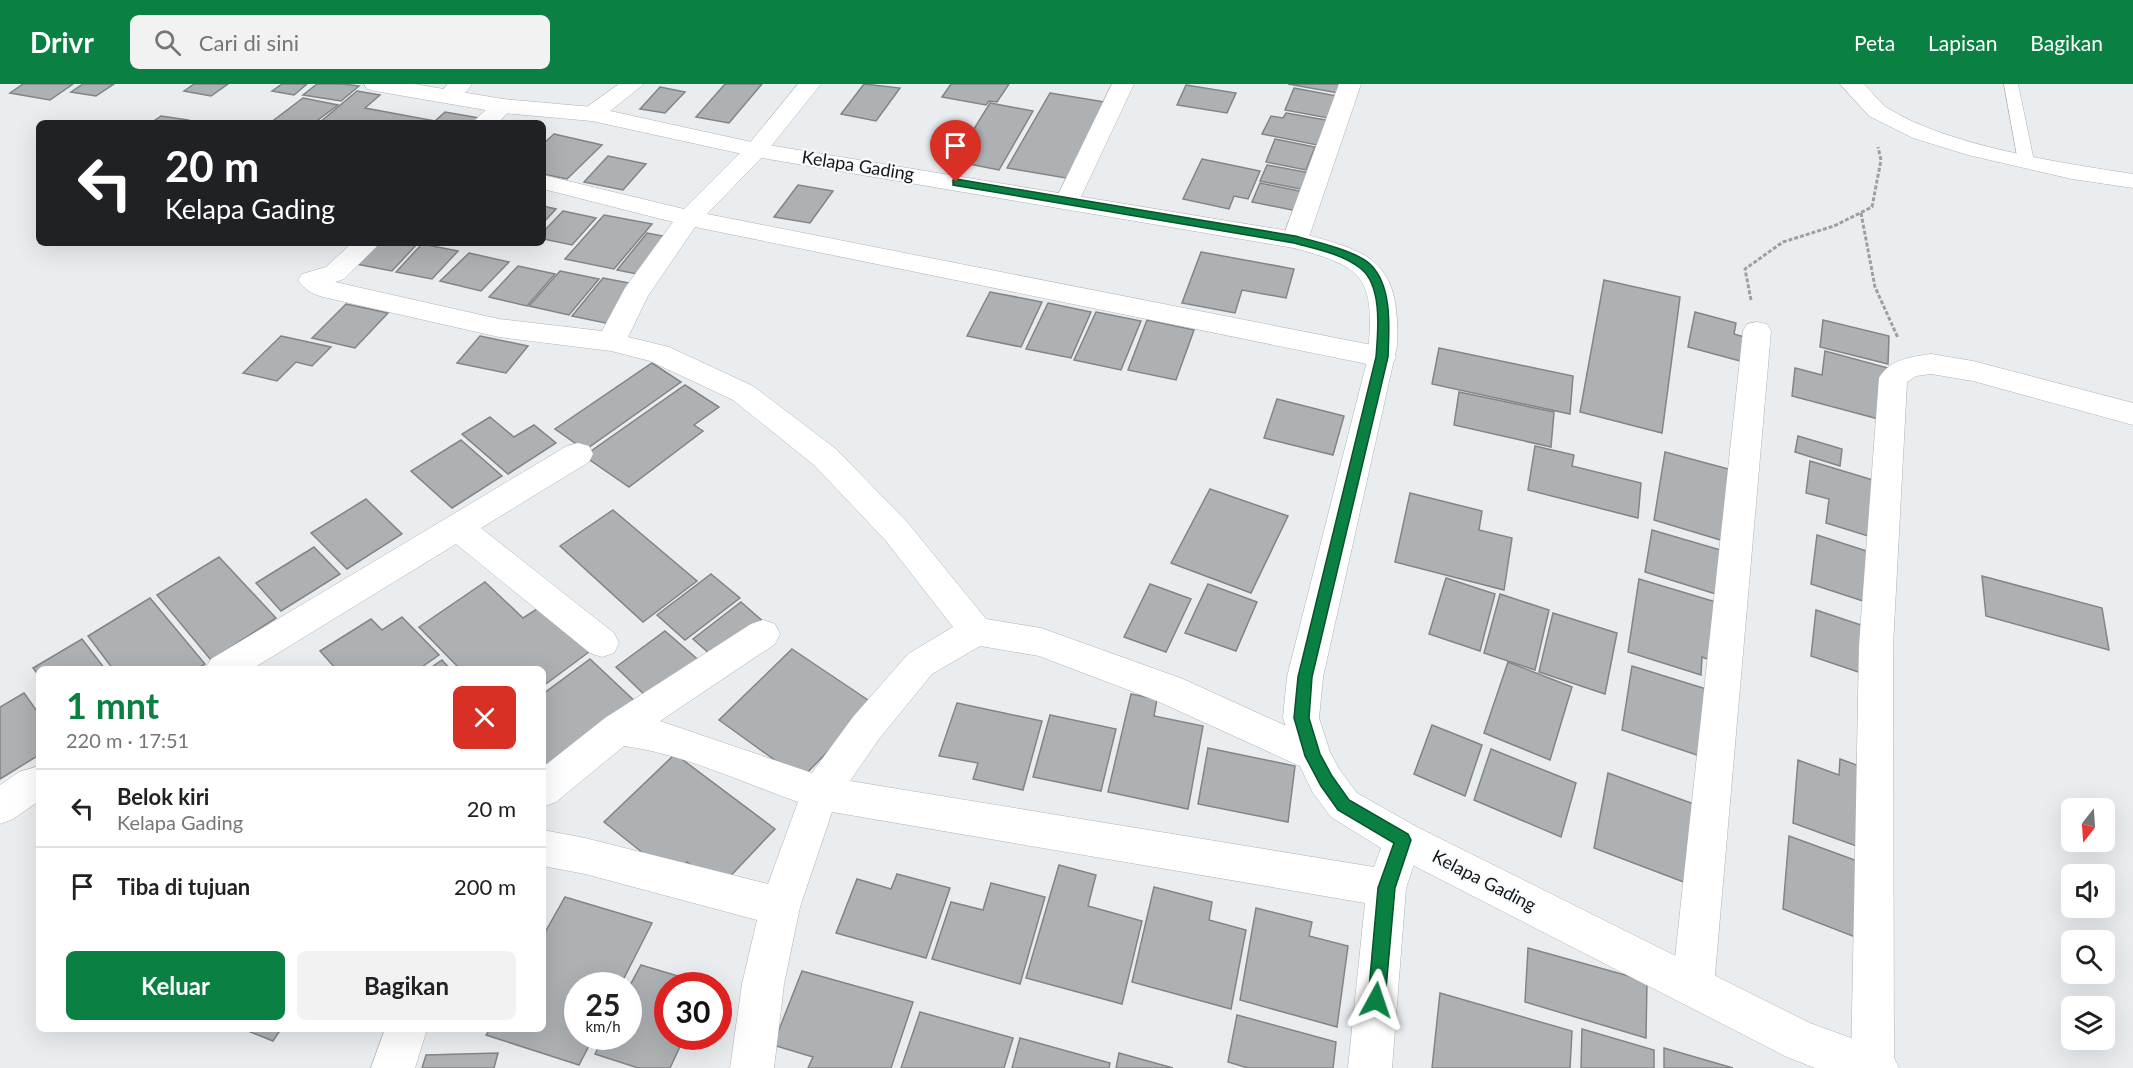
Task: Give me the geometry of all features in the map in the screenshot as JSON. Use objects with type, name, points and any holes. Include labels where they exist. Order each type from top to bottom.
[{"type":"street","name":"Kelapa Gading","points":[[375,84],[455,90],[494,115],[592,114],[756,150],[1295,240],[1335,251],[1366,266],[1380,290],[1384,318],[1382,357],[1305,677],[1301,718],[1313,756],[1326,781],[1344,805],[1403,840],[1802,1042],[1875,1067]]},
{"type":"street","points":[[592,114],[633,84]]},
{"type":"street","points":[[611,342],[635,294],[689,218],[756,150],[810,84]]},
{"type":"street","points":[[1067,201],[1123,84]]},
{"type":"street","points":[[1295,240],[1350,84]]},
{"type":"street","points":[[1851,84],[1877,111],[1921,133],[1976,150],[2072,172],[2133,182]]},
{"type":"street","points":[[546,184],[689,218],[1382,357]]},
{"type":"street","points":[[364,246],[335,273],[311,280],[323,288],[499,328],[611,342],[659,354],[743,393],[825,457],[897,532],[976,630],[1041,642],[1170,690],[1313,756]]},
{"type":"street","points":[[1693,986],[1757,332]]},
{"type":"street","points":[[1875,1067],[1876,646],[1893,378],[1909,368],[1931,364],[1973,371],[2133,414]]},
{"type":"street","points":[[228,666],[578,454]]},
{"type":"street","points":[[458,527],[602,643]]},
{"type":"street","points":[[752,1068],[763,984],[780,907],[820,793],[866,728],[920,664],[976,630]]},
{"type":"street","points":[[546,788],[618,729],[764,634]]},
{"type":"street","points":[[618,729],[647,733],[674,741],[820,793],[1386,888]]},
{"type":"street","points":[[0,807],[36,783]]},
{"type":"street","points":[[1370,1068],[1386,888],[1403,840]]},
{"type":"street","points":[[546,849],[585,856],[780,907]]},
{"type":"street","points":[[393,1068],[405,1032]]},
{"type":"lane","points":[[2011,84],[2026,161]]},
{"type":"path","points":[[1757,332],[1745,269],[1783,242],[1834,225],[1872,207],[1881,160],[1874,124],[1877,111]]},
{"type":"path","points":[[1861,213],[1875,288],[1909,368]]},
{"type":"building","points":[[23,84],[73,84],[50,100],[10,93]]},
{"type":"building","points":[[83,84],[114,84],[96,96],[71,92]]},
{"type":"building","points":[[194,84],[228,84],[211,96],[184,91]]},
{"type":"building","points":[[282,84],[307,84],[294,95],[272,91]]},
{"type":"building","points":[[317,84],[359,86],[341,101],[303,95]]},
{"type":"building","points":[[725,84],[762,84],[729,123],[696,117]]},
{"type":"building","points":[[864,84],[900,88],[876,121],[841,114]]},
{"type":"building","points":[[951,84],[1009,84],[997,102],[989,101],[986,105],[942,97]]},
{"type":"building","points":[[1288,84],[1342,84],[1338,93]]},
{"type":"building","points":[[1186,85],[1236,93],[1227,113],[1177,105]]},
{"type":"building","points":[[660,87],[685,92],[665,113],[640,109]]},
{"type":"building","points":[[1294,88],[1337,96],[1328,118],[1285,110]]},
{"type":"building","points":[[357,91],[380,95],[365,108],[430,120],[323,120]]},
{"type":"building","points":[[1050,93],[1111,103],[1072,179],[1007,168]]},
{"type":"building","points":[[303,98],[338,105],[318,120],[274,120]]},
{"type":"building","points":[[990,103],[1033,111],[999,170],[954,161]]},
{"type":"building","points":[[445,112],[484,120],[436,120]]},
{"type":"building","points":[[1286,113],[1326,120],[1317,145],[1262,134],[1271,116],[1283,118]]},
{"type":"building","points":[[161,116],[188,120],[155,120]]},
{"type":"building","points":[[554,134],[602,145],[567,179],[546,175],[546,141]]},
{"type":"building","points":[[1275,139],[1315,147],[1306,170],[1266,162]]},
{"type":"building","points":[[608,156],[646,164],[623,190],[584,182]]},
{"type":"building","points":[[1202,159],[1260,171],[1248,199],[1234,196],[1229,209],[1183,199]]},
{"type":"building","points":[[1267,165],[1316,174],[1310,191],[1260,181]]},
{"type":"building","points":[[1260,183],[1309,193],[1302,212],[1252,202]]},
{"type":"building","points":[[798,185],[833,191],[810,223],[774,217]]},
{"type":"building","points":[[546,207],[556,209],[546,220]]},
{"type":"building","points":[[563,211],[596,218],[572,245],[546,240],[546,229]]},
{"type":"building","points":[[604,215],[652,224],[614,269],[565,259]]},
{"type":"building","points":[[647,233],[673,238],[642,275],[617,270]]},
{"type":"building","points":[[374,246],[415,246],[392,271],[356,264]]},
{"type":"building","points":[[420,246],[458,251],[432,279],[396,272]]},
{"type":"building","points":[[1201,252],[1294,269],[1286,298],[1242,290],[1235,313],[1182,303]]},
{"type":"building","points":[[469,253],[509,262],[481,291],[440,281]]},
{"type":"building","points":[[518,266],[555,274],[527,306],[489,297]]},
{"type":"building","points":[[560,271],[599,279],[569,315],[529,306]]},
{"type":"building","points":[[603,278],[634,284],[610,324],[572,316]]},
{"type":"building","points":[[1604,280],[1680,297],[1662,433],[1580,412]]},
{"type":"building","points":[[990,292],[1042,302],[1021,347],[967,336]]},
{"type":"building","points":[[1048,303],[1091,312],[1071,358],[1026,349]]},
{"type":"building","points":[[346,304],[388,313],[355,348],[312,338]]},
{"type":"building","points":[[1096,312],[1141,321],[1121,370],[1074,360]]},
{"type":"building","points":[[1695,312],[1736,323],[1734,334],[1748,338],[1744,362],[1688,347]]},
{"type":"building","points":[[1147,320],[1194,330],[1176,380],[1128,370]]},
{"type":"building","points":[[1823,320],[1889,336],[1888,364],[1820,347]]},
{"type":"building","points":[[281,336],[331,347],[312,366],[296,362],[277,381],[243,373]]},
{"type":"building","points":[[480,336],[528,346],[506,373],[457,363]]},
{"type":"building","points":[[1439,348],[1573,376],[1570,414],[1432,384]]},
{"type":"building","points":[[1825,351],[1888,368],[1886,421],[1792,396],[1795,368],[1822,375]]},
{"type":"building","points":[[652,363],[681,382],[585,450],[555,429]]},
{"type":"building","points":[[685,385],[719,407],[694,425],[703,431],[629,487],[584,456]]},
{"type":"building","points":[[1459,392],[1554,412],[1551,447],[1454,425]]},
{"type":"building","points":[[1277,399],[1344,416],[1333,455],[1264,438]]},
{"type":"building","points":[[490,417],[514,437],[534,425],[556,443],[508,474],[462,434]]},
{"type":"building","points":[[1798,436],[1842,449],[1840,466],[1795,452]]},
{"type":"building","points":[[461,440],[502,476],[452,508],[411,471]]},
{"type":"building","points":[[1535,446],[1574,455],[1572,466],[1641,483],[1638,518],[1528,490]]},
{"type":"building","points":[[1665,452],[1736,471],[1727,542],[1654,520]]},
{"type":"building","points":[[1810,461],[1883,483],[1878,539],[1826,523],[1829,499],[1806,493]]},
{"type":"building","points":[[1210,489],[1288,516],[1251,593],[1171,563]]},
{"type":"building","points":[[1410,493],[1482,511],[1479,530],[1512,538],[1504,590],[1395,562]]},
{"type":"building","points":[[366,499],[402,534],[347,569],[311,533]]},
{"type":"building","points":[[613,510],[697,581],[643,622],[560,546]]},
{"type":"building","points":[[1652,530],[1724,551],[1719,595],[1645,572]]},
{"type":"building","points":[[1817,535],[1879,555],[1875,605],[1811,584]]},
{"type":"building","points":[[314,547],[340,574],[281,611],[256,583]]},
{"type":"building","points":[[219,557],[276,618],[211,660],[157,595]]},
{"type":"building","points":[[711,574],[740,598],[685,640],[657,615]]},
{"type":"building","points":[[1982,576],[2102,608],[2109,650],[1986,616]]},
{"type":"building","points":[[1446,578],[1495,594],[1480,651],[1429,634]]},
{"type":"building","points":[[1639,579],[1726,605],[1721,664],[1702,657],[1701,675],[1628,652]]},
{"type":"building","points":[[485,582],[523,618],[545,604],[593,649],[546,684],[546,666],[457,666],[419,627]]},
{"type":"building","points":[[1150,584],[1191,599],[1166,652],[1124,637]]},
{"type":"building","points":[[1208,584],[1257,602],[1236,651],[1185,633]]},
{"type":"building","points":[[1500,594],[1549,610],[1535,670],[1484,653]]},
{"type":"building","points":[[150,598],[205,664],[202,666],[111,666],[88,636]]},
{"type":"building","points":[[741,602],[766,624],[718,661],[693,639]]},
{"type":"building","points":[[1816,610],[1876,630],[1873,677],[1811,656]]},
{"type":"building","points":[[1553,613],[1617,633],[1605,694],[1539,672]]},
{"type":"building","points":[[402,617],[439,655],[423,666],[333,666],[320,651],[371,619],[382,630]]},
{"type":"building","points":[[665,631],[703,664],[653,703],[616,667]]},
{"type":"building","points":[[82,639],[103,666],[36,666]]},
{"type":"building","points":[[792,649],[874,704],[801,779],[719,720]]},
{"type":"building","points":[[590,659],[641,707],[546,781],[546,692]]},
{"type":"building","points":[[442,660],[447,666],[433,666]]},
{"type":"building","points":[[1508,662],[1572,687],[1550,760],[1484,733]]},
{"type":"building","points":[[1632,666],[1716,692],[1709,759],[1622,730]]},
{"type":"building","points":[[24,693],[36,710],[36,757],[0,779],[0,707]]},
{"type":"building","points":[[1131,694],[1157,699],[1154,716],[1203,726],[1188,809],[1108,792]]},
{"type":"building","points":[[957,703],[1042,721],[1023,790],[973,779],[978,763],[939,756]]},
{"type":"building","points":[[1050,715],[1116,729],[1101,791],[1033,777]]},
{"type":"building","points":[[1432,725],[1482,745],[1465,796],[1414,774]]},
{"type":"building","points":[[1208,748],[1295,766],[1288,822],[1198,804]]},
{"type":"building","points":[[1491,749],[1576,783],[1561,837],[1474,800]]},
{"type":"building","points":[[675,754],[775,829],[720,887],[687,862],[672,876],[604,822]]},
{"type":"building","points":[[1840,759],[1873,771],[1870,851],[1793,823],[1798,760],[1839,775]]},
{"type":"building","points":[[1608,773],[1705,808],[1694,886],[1594,848]]},
{"type":"building","points":[[1789,836],[1871,866],[1868,942],[1783,909]]},
{"type":"building","points":[[1059,865],[1096,875],[1088,906],[1142,921],[1122,1004],[1026,978]]},
{"type":"building","points":[[897,874],[950,888],[926,958],[836,933],[857,879],[891,889]]},
{"type":"building","points":[[991,883],[1045,897],[1020,984],[932,959],[951,902],[983,910]]},
{"type":"building","points":[[1154,887],[1212,902],[1209,920],[1246,930],[1231,1009],[1132,982]]},
{"type":"building","points":[[565,897],[652,923],[627,972],[564,972],[564,1050],[587,1050],[579,1065],[486,1035],[488,1032],[546,1032],[546,931]]},
{"type":"building","points":[[1256,908],[1312,922],[1309,936],[1348,946],[1337,1027],[1240,1000]]},
{"type":"building","points":[[1528,948],[1647,981],[1646,1038],[1525,1002]]},
{"type":"building","points":[[641,965],[664,972],[654,972],[654,1050],[678,1050],[670,1068],[638,1068],[595,1054],[597,1050],[642,1050],[642,972],[637,972]]},
{"type":"building","points":[[802,971],[913,1002],[891,1068],[808,1068],[813,1057],[773,1045]]},
{"type":"building","points":[[1440,993],[1572,1031],[1570,1068],[1432,1068]]},
{"type":"building","points":[[920,1012],[1013,1038],[1004,1068],[901,1068]]},
{"type":"building","points":[[1237,1015],[1336,1042],[1333,1068],[1248,1068],[1228,1062]]},
{"type":"building","points":[[1582,1029],[1654,1050],[1654,1068],[1581,1068]]},
{"type":"building","points":[[250,1032],[279,1032],[273,1041]]},
{"type":"building","points":[[1020,1038],[1110,1063],[1109,1068],[1012,1068]]},
{"type":"building","points":[[1664,1048],[1733,1068],[1664,1068]]},
{"type":"building","points":[[498,1053],[494,1068],[422,1068],[426,1055]]},
{"type":"building","points":[[1119,1053],[1173,1068],[1116,1068]]},
{"type":"route","points":[[956,182],[1295,240],[1335,251],[1366,266],[1380,290],[1384,318],[1382,357],[1305,677],[1301,718],[1313,756],[1326,781],[1344,805],[1403,840],[1386,888],[1376,1000]]}]
